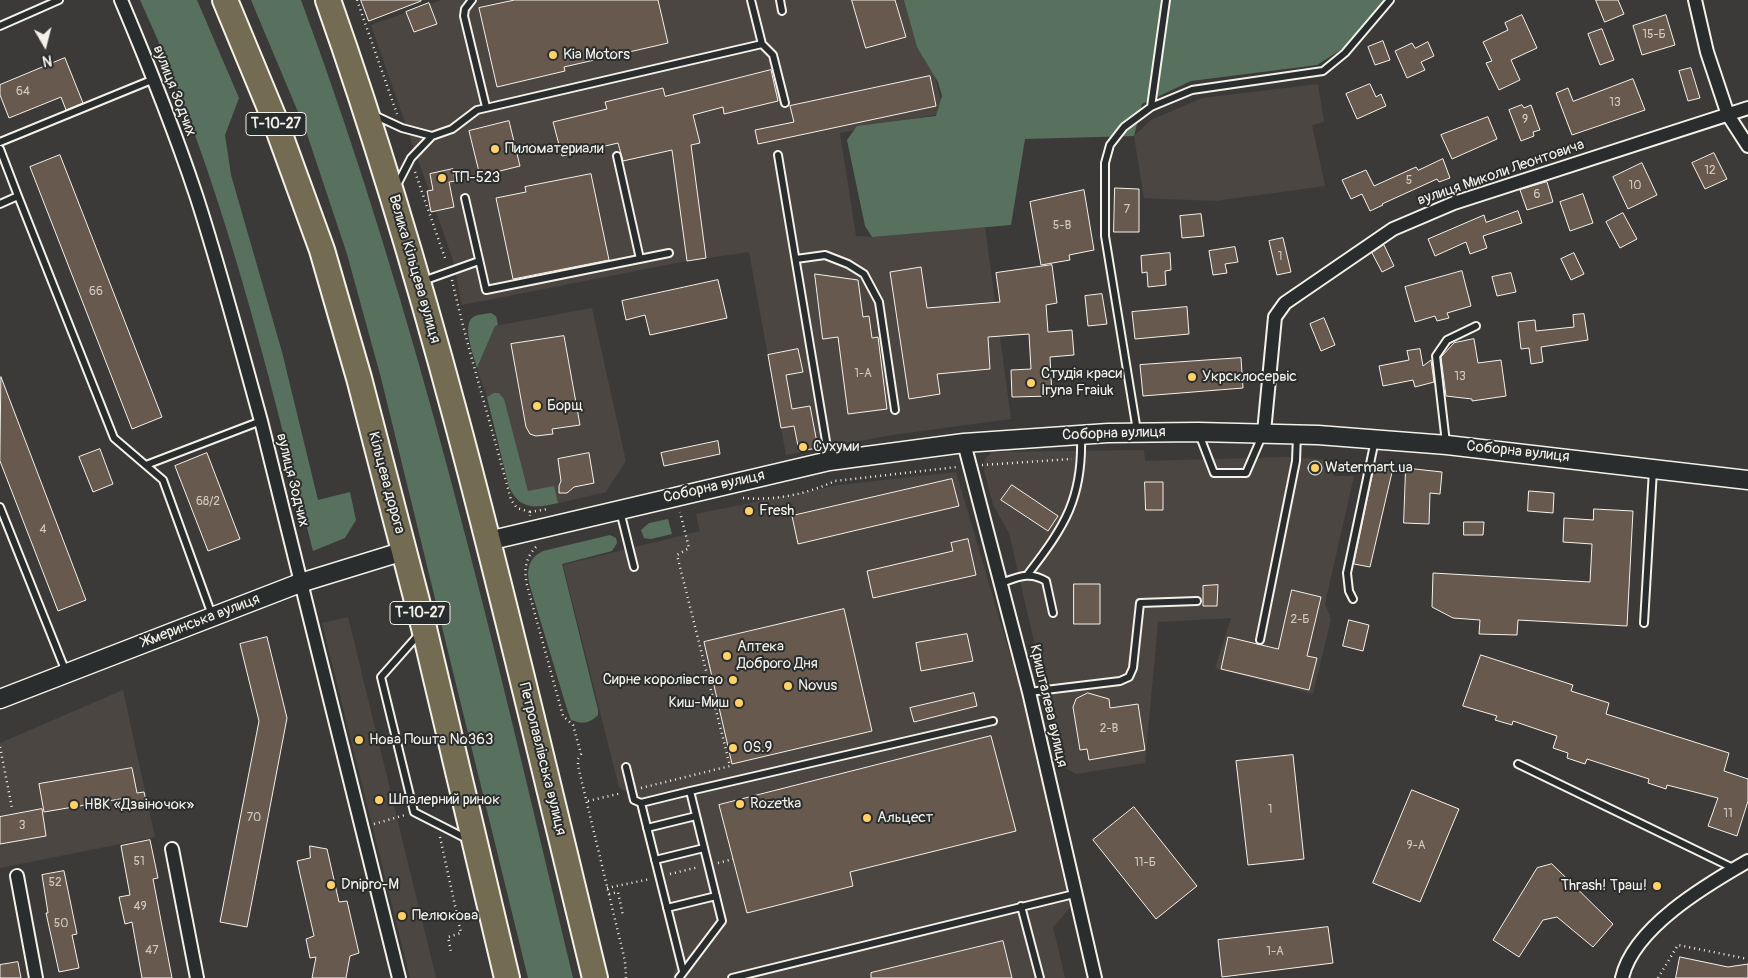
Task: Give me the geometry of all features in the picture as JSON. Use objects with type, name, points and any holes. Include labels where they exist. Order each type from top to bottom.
[{"type":"highway","name":"Кільцева дорога","points":[[225,0],[274,118],[322,250],[361,387],[424,628],[508,978]]},
{"type":"highway","name":"Велика Кільцева вулиця","points":[[328,0],[367,111],[393,193],[488,541]]},
{"type":"highway","name":"Петропавлівська вулиця","points":[[488,541],[595,978]]},
{"type":"main road","name":"Соборна вулиця","points":[[488,541],[829,461],[964,443],[1137,432],[1264,432],[1375,439],[1653,467],[1748,480]]},
{"type":"main road","name":"Жмеринська вулиця","points":[[0,699],[300,583],[404,551]]},
{"type":"street","name":"вулиця Зодчих","points":[[121,0],[154,79],[196,196],[261,421],[399,978]]},
{"type":"street","points":[[1695,0],[1708,52],[1728,115],[1748,146]]},
{"type":"street","name":"вулиця Миколи Леонтовича","points":[[1264,432],[1275,317],[1285,303],[1343,262],[1394,229],[1454,203],[1748,108]]},
{"type":"street","name":"Кришталева вулиця","points":[[964,443],[968,466],[1001,582],[1029,692],[1094,978]]},
{"type":"street","points":[[172,849],[197,978]]},
{"type":"street","points":[[1622,978],[1624,966],[1649,929],[1717,879],[1748,861]]},
{"type":"street","points":[[17,876],[36,978]]},
{"type":"lane","points":[[1,23],[59,0]]},
{"type":"lane","points":[[472,0],[465,8],[464,16],[486,107]]},
{"type":"lane","points":[[751,0],[762,44],[773,55],[785,103]]},
{"type":"lane","points":[[780,0],[782,11]]},
{"type":"lane","points":[[1151,107],[1166,0]]},
{"type":"lane","points":[[1137,432],[1105,236],[1105,163],[1110,145],[1124,128],[1151,107],[1192,90],[1323,71],[1345,53],[1390,0]]},
{"type":"lane","points":[[393,193],[411,158],[432,136],[452,129],[469,114],[486,107],[762,44]]},
{"type":"lane","points":[[0,142],[154,79]]},
{"type":"lane","points":[[367,111],[402,128],[432,136]]},
{"type":"lane","points":[[0,149],[114,438],[163,480],[212,616]]},
{"type":"lane","points":[[778,155],[829,461]]},
{"type":"lane","points":[[617,156],[640,259]]},
{"type":"lane","points":[[0,204],[18,196]]},
{"type":"lane","points":[[465,198],[486,290],[669,253]]},
{"type":"lane","points":[[796,259],[825,255],[848,264],[864,274],[879,302],[895,410]]},
{"type":"lane","points":[[419,283],[479,261]]},
{"type":"lane","points":[[1446,445],[1436,356],[1447,340],[1476,326]]},
{"type":"lane","points":[[146,465],[261,421]]},
{"type":"lane","points":[[1198,432],[1214,473],[1246,473],[1264,432]]},
{"type":"lane","points":[[1260,640],[1296,461],[1297,434]]},
{"type":"lane","points":[[1028,574],[1066,518],[1077,490],[1082,458],[1081,435]]},
{"type":"lane","points":[[1353,599],[1349,591],[1347,573],[1375,439]]},
{"type":"lane","points":[[1644,623],[1653,467]]},
{"type":"lane","points":[[0,506],[67,673]]},
{"type":"lane","points":[[620,510],[634,567]]},
{"type":"lane","points":[[1001,582],[1028,574],[1036,575],[1046,581],[1053,613]]},
{"type":"lane","points":[[1029,692],[1120,681],[1129,677],[1133,668],[1140,603],[1197,601]]},
{"type":"lane","points":[[424,628],[381,677],[414,812],[474,842]]},
{"type":"lane","points":[[626,767],[634,800],[641,803],[993,721]]},
{"type":"lane","points":[[1518,764],[1735,869]]},
{"type":"lane","points":[[679,978],[722,921],[690,791]]},
{"type":"lane","points":[[641,803],[683,971]]},
{"type":"lane","points":[[647,828],[696,816]]},
{"type":"lane","points":[[655,860],[704,848]]},
{"type":"lane","points":[[732,978],[1074,894]]},
{"type":"lane","points":[[667,908],[716,896]]},
{"type":"lane","points":[[1021,906],[1040,978]]},
{"type":"path","points":[[356,0],[402,128]]},
{"type":"path","points":[[411,158],[433,229],[450,272],[472,366],[484,397],[511,500],[516,508],[530,512],[538,546],[530,553],[524,574],[563,716],[573,725],[581,754],[578,759],[578,766],[588,801],[625,961],[626,978]]},
{"type":"path","points":[[738,498],[758,500],[778,497],[816,489],[836,481],[968,466],[1082,458]]},
{"type":"path","points":[[588,801],[730,766],[677,555],[689,548],[680,511],[671,513]]},
{"type":"path","points":[[0,747],[12,808]]},
{"type":"path","points":[[362,828],[414,812]]},
{"type":"path","points":[[437,824],[461,934],[448,937],[451,952]]},
{"type":"path","points":[[609,894],[618,892],[623,916]]},
{"type":"path","points":[[1658,978],[1678,945],[1748,959]]},
{"type":"shaded area","points":[[442,0],[916,0],[944,113],[840,133],[856,236],[872,237],[985,227],[1011,419],[892,435],[786,455],[749,252],[687,261],[462,305],[453,260],[371,25]]},
{"type":"shaded area","points":[[1318,84],[1324,122],[1312,125],[1325,186],[1215,201],[1144,198],[1134,136],[1151,120],[1202,98]]},
{"type":"shaded area","points":[[592,308],[626,461],[606,492],[546,506],[531,507],[519,502],[509,487],[487,397],[477,368],[495,326]]},
{"type":"shaded area","points":[[1144,450],[1145,461],[1286,457],[1335,460],[1334,476],[1354,476],[1325,604],[1331,619],[1313,694],[1215,668],[1231,618],[1158,622],[1145,763],[1076,774],[1063,767],[1009,533],[993,505],[984,470],[985,459],[992,452]]},
{"type":"shaded area","points":[[956,472],[1021,692],[1070,908],[1053,927],[1065,978],[672,978],[676,966],[634,797],[619,787],[563,565],[700,531],[696,514],[839,485]]},
{"type":"shaded area","name":"Шпалерний ринок","points":[[348,617],[436,978],[410,978],[322,623]]},
{"type":"shaded area","name":"НВК «Дзвіночок»","points":[[123,690],[155,837],[0,868],[0,743]]},
{"type":"green space","points":[[140,0],[197,0],[239,98],[225,135],[231,175],[282,352],[318,500],[350,492],[356,520],[345,538],[313,551],[259,341],[218,202],[169,66]]},
{"type":"green space","points":[[251,0],[301,0],[343,120],[382,241],[452,484],[484,607],[573,978],[528,978],[381,378],[347,254],[306,131]]},
{"type":"green space","points":[[904,0],[1385,0],[1353,42],[1317,65],[1191,81],[1142,104],[1134,136],[1025,139],[1011,225],[872,237],[865,226],[847,140],[857,126],[936,116],[942,96],[938,82],[917,47]]},
{"type":"green space","points":[[491,313],[496,316],[498,325],[495,326],[477,368],[469,340],[469,325],[471,319],[475,316]]},
{"type":"green space","points":[[494,393],[499,393],[504,399],[528,491],[554,486],[558,503],[529,506],[518,500],[513,494],[509,487],[487,397]]},
{"type":"green space","points":[[668,519],[672,534],[651,539],[644,538],[641,530],[649,523]]},
{"type":"green space","points":[[610,535],[616,538],[617,543],[612,551],[562,564],[598,710],[598,715],[592,720],[579,722],[571,720],[567,709],[530,586],[528,570],[534,557],[543,551]]},
{"type":"building","points":[[361,0],[421,0],[421,1],[369,21]]},
{"type":"building","name":"Kia Motors","points":[[515,0],[658,0],[668,43],[564,67],[565,71],[497,87],[479,8]]},
{"type":"building","points":[[852,0],[895,0],[906,37],[866,48]]},
{"type":"building","points":[[1596,0],[1618,0],[1624,14],[1605,22]]},
{"type":"building","points":[[429,3],[437,24],[414,32],[406,12]]},
{"type":"building","points":[[1522,15],[1537,48],[1511,60],[1520,80],[1499,90],[1486,63],[1492,61],[1483,42],[1508,30],[1505,23]]},
{"type":"building","points":[[1666,15],[1675,45],[1642,55],[1633,26]]},
{"type":"building","points":[[1602,29],[1614,60],[1600,65],[1588,34]]},
{"type":"building","points":[[1383,41],[1390,60],[1375,65],[1368,47]]},
{"type":"building","points":[[1428,42],[1434,56],[1421,62],[1425,70],[1407,78],[1395,51],[1412,43],[1415,48]]},
{"type":"building","points":[[65,58],[83,103],[66,110],[61,97],[9,118],[0,95],[0,85]]},
{"type":"building","points":[[1691,68],[1700,98],[1688,101],[1679,71]]},
{"type":"building","points":[[771,70],[778,101],[724,114],[723,107],[693,115],[700,143],[691,145],[706,258],[687,261],[672,150],[623,161],[618,143],[562,156],[553,122],[607,109],[605,102],[663,88],[665,96]]},
{"type":"building","points":[[930,76],[936,106],[758,144],[755,130],[794,122],[790,106]]},
{"type":"building","points":[[1633,79],[1645,110],[1572,135],[1556,93],[1568,88],[1573,101]]},
{"type":"building","points":[[1370,84],[1376,97],[1381,94],[1386,106],[1357,119],[1346,94]]},
{"type":"building","points":[[1522,105],[1524,108],[1531,105],[1540,130],[1533,132],[1534,136],[1521,141],[1509,110]]},
{"type":"building","points":[[1488,117],[1497,139],[1452,159],[1441,135]]},
{"type":"building","name":"Пиломатериали","points":[[509,121],[520,166],[480,176],[469,131]]},
{"type":"building","points":[[1714,153],[1727,179],[1705,189],[1692,163]]},
{"type":"building","points":[[60,155],[162,417],[132,429],[30,167]]},
{"type":"building","points":[[1443,159],[1450,178],[1439,182],[1437,179],[1370,211],[1362,194],[1351,199],[1342,180],[1366,170],[1374,186],[1416,167],[1418,170]]},
{"type":"building","points":[[1642,163],[1657,195],[1628,209],[1613,177]]},
{"type":"building","points":[[453,169],[455,181],[449,182],[454,207],[431,212],[427,191],[433,190],[430,174]]},
{"type":"building","points":[[591,174],[609,260],[513,279],[496,198],[526,192],[525,187]]},
{"type":"building","points":[[1547,182],[1553,202],[1527,210],[1520,190]]},
{"type":"building","points":[[1115,188],[1139,189],[1139,232],[1114,232]]},
{"type":"building","points":[[1084,190],[1094,250],[1069,255],[1070,260],[1041,265],[1030,202]]},
{"type":"building","points":[[1583,194],[1593,223],[1570,231],[1560,202]]},
{"type":"building","points":[[1518,211],[1522,223],[1483,236],[1487,248],[1470,254],[1466,242],[1435,256],[1428,239],[1484,215],[1486,222]]},
{"type":"building","points":[[1623,213],[1637,239],[1620,248],[1606,222]]},
{"type":"building","points":[[1201,214],[1204,236],[1182,238],[1180,216]]},
{"type":"building","points":[[1283,238],[1291,272],[1277,275],[1269,241]]},
{"type":"building","points":[[1384,245],[1394,266],[1382,272],[1372,253]]},
{"type":"building","points":[[1235,247],[1238,262],[1225,264],[1227,273],[1213,275],[1209,251]]},
{"type":"building","points":[[1170,253],[1171,270],[1165,271],[1166,285],[1148,287],[1147,272],[1142,273],[1141,256]]},
{"type":"building","points":[[1574,253],[1584,274],[1571,280],[1561,259]]},
{"type":"building","points":[[1052,265],[1057,303],[1046,305],[1048,332],[1072,330],[1074,355],[1050,357],[1052,396],[1012,397],[1011,370],[1031,369],[1029,334],[988,337],[990,369],[937,374],[940,394],[909,399],[890,272],[921,267],[927,308],[1000,302],[996,273]]},
{"type":"building","points":[[1462,271],[1471,306],[1447,313],[1449,318],[1437,321],[1435,316],[1415,322],[1405,287]]},
{"type":"building","points":[[1511,273],[1516,292],[1497,296],[1492,277]]},
{"type":"building","points":[[815,274],[858,280],[863,317],[869,316],[872,338],[878,337],[887,409],[848,414],[838,337],[823,339]]},
{"type":"building","points":[[718,280],[727,318],[650,335],[645,315],[626,320],[622,301]]},
{"type":"building","points":[[1102,294],[1107,324],[1088,326],[1085,296]]},
{"type":"building","points":[[1187,307],[1189,334],[1135,339],[1132,312]]},
{"type":"building","points":[[1584,314],[1588,340],[1541,347],[1543,362],[1531,364],[1529,348],[1521,349],[1518,322],[1535,320],[1536,331],[1574,327],[1573,315]]},
{"type":"building","points":[[1324,318],[1335,345],[1321,351],[1310,324]]},
{"type":"building","points":[[564,336],[580,425],[552,429],[553,434],[536,436],[530,434],[526,427],[511,344]]},
{"type":"building","points":[[1474,339],[1478,363],[1501,360],[1506,396],[1472,401],[1472,399],[1446,396],[1441,357],[1454,343]]},
{"type":"building","points":[[798,349],[803,372],[786,375],[792,409],[810,406],[818,448],[799,451],[794,426],[781,428],[768,355]]},
{"type":"building","points":[[1420,349],[1423,366],[1431,360],[1434,382],[1415,387],[1413,380],[1383,386],[1379,366],[1409,360],[1407,351]]},
{"type":"building","name":"Укрсклосервіс","points":[[1241,358],[1243,388],[1143,396],[1140,365]]},
{"type":"building","points":[[1,377],[86,600],[58,611],[0,461]]},
{"type":"building","points":[[718,441],[720,454],[664,466],[661,453]]},
{"type":"building","points":[[100,449],[113,484],[93,492],[79,457]]},
{"type":"building","points":[[207,453],[240,539],[208,551],[175,466]]},
{"type":"building","points":[[589,453],[594,483],[574,487],[567,493],[559,493],[561,481],[558,459]]},
{"type":"building","name":"Watermart.ua","points":[[1315,461],[1320,463],[1322,468],[1320,473],[1315,475],[1310,473],[1308,468],[1310,463]]},
{"type":"building","points":[[1375,464],[1393,468],[1370,567],[1354,564]]},
{"type":"building","points":[[1406,468],[1442,472],[1440,494],[1430,493],[1429,524],[1404,523]]},
{"type":"building","points":[[952,479],[959,506],[798,544],[792,516]]},
{"type":"building","points":[[1145,482],[1163,482],[1163,510],[1146,510]]},
{"type":"building","points":[[1012,485],[1058,516],[1048,531],[1001,500]]},
{"type":"building","points":[[1529,491],[1554,493],[1553,513],[1528,511]]},
{"type":"building","points":[[1594,509],[1633,511],[1627,626],[1518,620],[1517,635],[1479,634],[1480,620],[1453,618],[1432,607],[1433,573],[1590,582],[1592,544],[1563,542],[1564,518],[1593,520]]},
{"type":"building","points":[[1464,522],[1484,522],[1483,535],[1464,535]]},
{"type":"building","points":[[968,539],[976,575],[873,598],[867,571],[953,551],[951,543]]},
{"type":"building","points":[[1074,584],[1100,584],[1100,624],[1074,624]]},
{"type":"building","points":[[1218,585],[1217,606],[1203,606],[1203,586]]},
{"type":"building","points":[[1292,590],[1321,597],[1307,656],[1317,658],[1309,690],[1221,669],[1228,637],[1278,649]]},
{"type":"building","name":"Novus","points":[[844,609],[872,731],[732,764],[704,642]]},
{"type":"building","points":[[1349,620],[1369,625],[1363,651],[1343,646]]},
{"type":"building","points":[[967,634],[973,661],[921,671],[916,643]]},
{"type":"building","points":[[267,637],[287,718],[247,927],[220,922],[259,721],[240,644]]},
{"type":"building","points":[[1481,655],[1573,685],[1571,691],[1609,703],[1606,714],[1729,753],[1724,771],[1748,779],[1748,801],[1737,836],[1708,826],[1718,798],[1667,785],[1666,789],[1648,783],[1649,779],[1587,759],[1585,764],[1567,758],[1568,753],[1553,748],[1557,736],[1513,721],[1512,725],[1495,720],[1497,716],[1463,706]]},
{"type":"building","points":[[974,693],[977,706],[914,722],[910,708]]},
{"type":"building","points":[[1088,693],[1109,699],[1110,708],[1138,704],[1145,750],[1089,760],[1087,749],[1080,750],[1073,707],[1076,699]]},
{"type":"building","name":"Альцест","points":[[991,736],[1016,831],[850,872],[853,886],[747,913],[719,805]]},
{"type":"building","points":[[1293,755],[1304,859],[1248,865],[1236,761]]},
{"type":"building","points":[[132,768],[137,793],[144,792],[147,805],[128,809],[126,798],[44,812],[39,784]]},
{"type":"building","points":[[1412,790],[1459,809],[1420,902],[1373,883]]},
{"type":"building","points":[[1134,807],[1197,886],[1156,919],[1093,840]]},
{"type":"building","points":[[42,809],[46,836],[0,844],[0,817]]},
{"type":"building","points":[[150,840],[158,878],[153,879],[172,978],[142,978],[132,922],[125,924],[119,897],[130,895],[121,846]]},
{"type":"building","points":[[310,846],[327,849],[339,902],[347,901],[359,953],[350,956],[346,978],[312,978],[316,957],[310,958],[306,939],[314,936],[297,861],[310,858]]},
{"type":"building","points":[[1552,864],[1613,924],[1593,947],[1557,917],[1543,920],[1519,957],[1493,940],[1537,868]]},
{"type":"building","points":[[64,871],[77,934],[72,935],[79,968],[59,972],[46,913],[48,913],[42,875]]},
{"type":"building","points":[[1328,927],[1333,963],[1222,977],[1218,940]]},
{"type":"building","points":[[1003,941],[1012,978],[871,978],[871,973]]},
{"type":"building","points":[[1680,957],[1728,967],[1748,964],[1748,978],[1676,978]]},
{"type":"building","points":[[18,962],[21,978],[0,978],[0,965]]},
{"type":"place","name":"Kia Motors","points":[[553,55]]},
{"type":"place","name":"Пиломатериали","points":[[495,149]]},
{"type":"place","name":"ТП-523","points":[[442,178]]},
{"type":"place","name":"Укрсклосервіс","points":[[1192,377]]},
{"type":"place","name":"Студія краси Iryna Fraiuk","points":[[1031,383]]},
{"type":"place","name":"Борщ","points":[[537,406]]},
{"type":"place","name":"Сухуми","points":[[803,447]]},
{"type":"place","name":"Watermart.ua","points":[[1315,468]]},
{"type":"place","name":"Fresh","points":[[749,511]]},
{"type":"place","name":"Аптека Доброго Дня","points":[[727,656]]},
{"type":"place","name":"Сирне королівство","points":[[733,680]]},
{"type":"place","name":"Novus","points":[[788,686]]},
{"type":"place","name":"Киш-Миш","points":[[739,703]]},
{"type":"place","name":"Нова Пошта №363","points":[[359,740]]},
{"type":"place","name":"OS.9","points":[[733,748]]},
{"type":"place","name":"Шпалерний ринок","points":[[379,800]]},
{"type":"place","name":"Rozetka","points":[[740,804]]},
{"type":"place","name":"НВК «Дзвіночок»","points":[[74,805]]},
{"type":"place","name":"Альцест","points":[[867,818]]},
{"type":"place","name":"Dnipro-M","points":[[331,885]]},
{"type":"place","name":"Thrash! Траш!","points":[[1657,886]]},
{"type":"place","name":"Пелюкова","points":[[402,916]]}]
